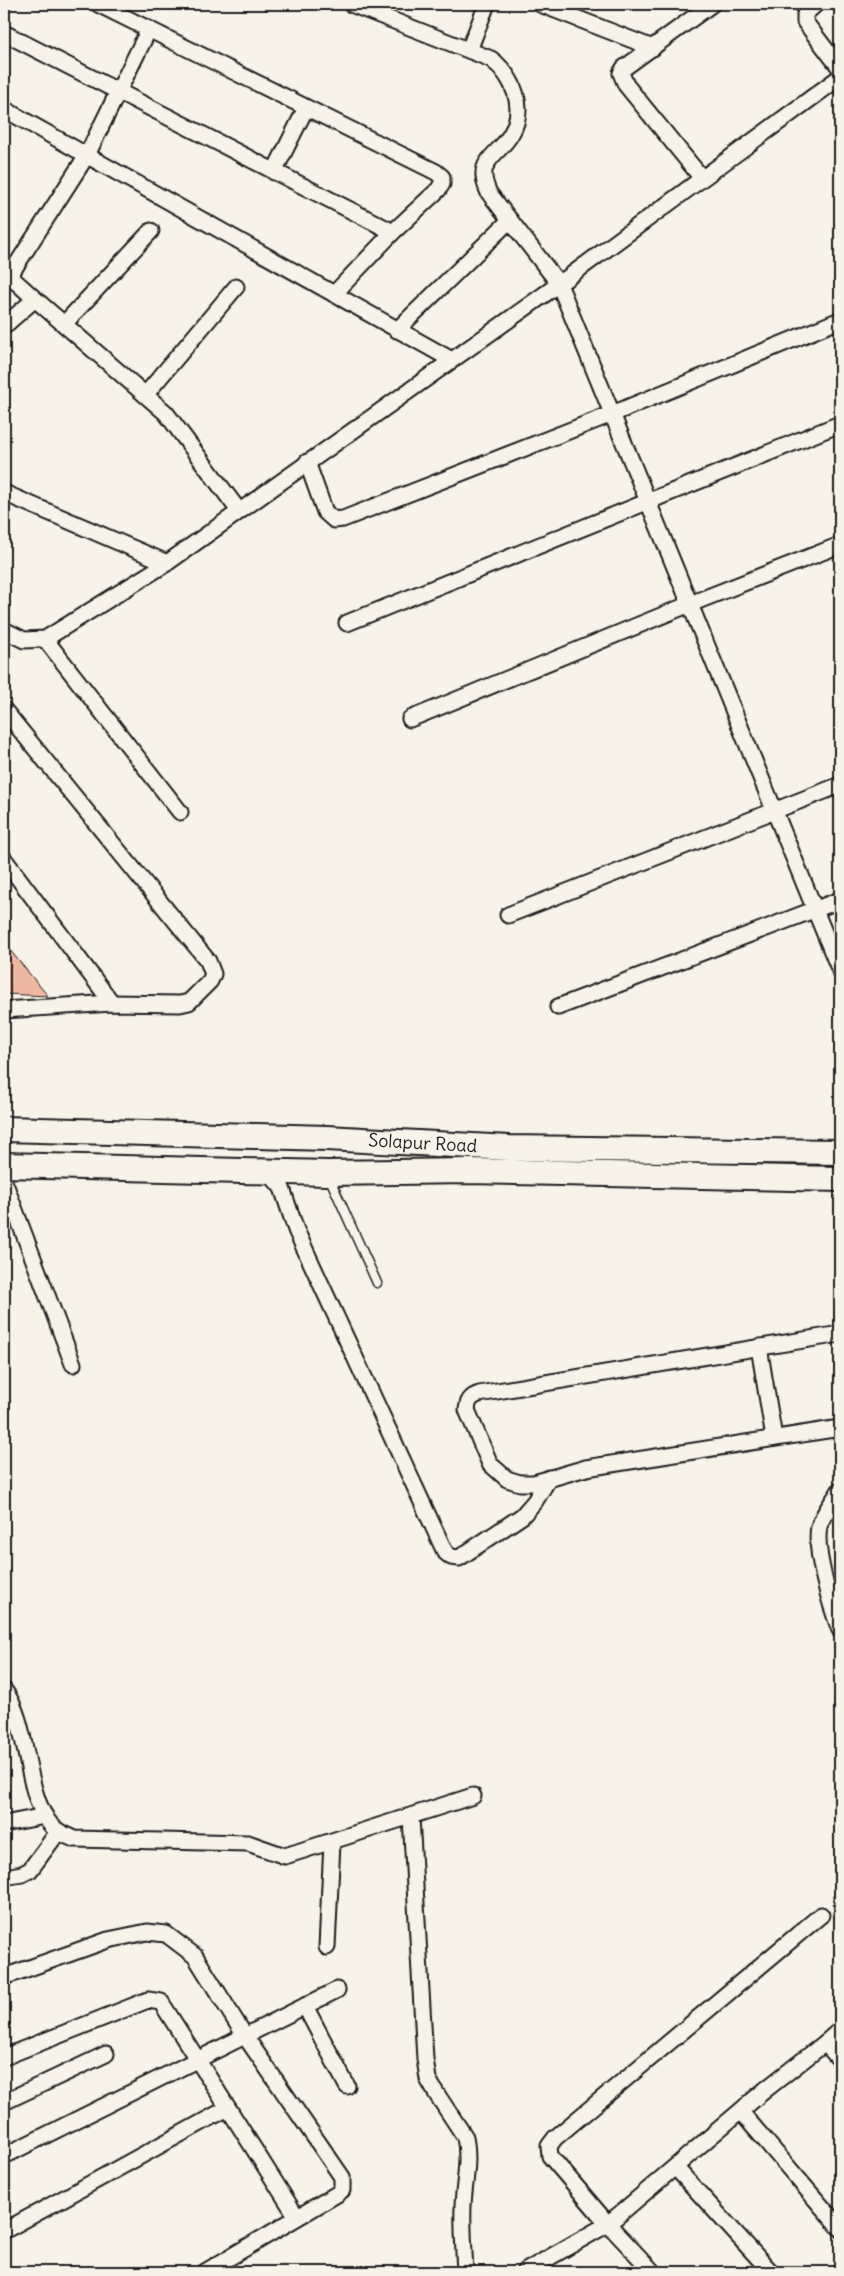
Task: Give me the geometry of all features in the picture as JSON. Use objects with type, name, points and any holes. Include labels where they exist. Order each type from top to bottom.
[{"type":"main road","name":"Solapur Road","points":[[4,1129],[318,1138],[509,1148],[840,1152]]},
{"type":"main road","name":"Solapur Road","points":[[4,1165],[327,1173],[468,1171],[840,1180]]},
{"type":"street","points":[[98,4],[114,8],[149,29],[436,172],[442,177],[442,184],[438,190],[393,232],[334,294]]},
{"type":"street","points":[[351,4],[491,59],[504,69],[512,82],[517,97],[518,114],[512,134],[487,161],[484,171],[484,182],[489,193],[559,284],[840,971]]},
{"type":"street","points":[[469,50],[487,4]]},
{"type":"street","points":[[540,4],[653,48]]},
{"type":"street","points":[[701,177],[622,80],[621,74],[624,68],[712,4]]},
{"type":"street","points":[[816,4],[805,14],[805,22],[840,68]]},
{"type":"street","points":[[149,29],[87,155],[7,273],[146,394],[177,426],[239,511]]},
{"type":"street","points":[[4,33],[393,232]]},
{"type":"street","points":[[4,630],[24,640],[45,638],[167,563],[450,359],[559,284],[701,177],[840,77]]},
{"type":"street","points":[[274,172],[306,108]]},
{"type":"street","points":[[4,109],[450,359]]},
{"type":"street","points":[[397,330],[510,220]]},
{"type":"street","points":[[64,324],[151,231]]},
{"type":"street","points":[[146,394],[236,287]]},
{"type":"street","points":[[4,326],[35,299]]},
{"type":"street","points":[[307,462],[325,512],[334,520],[343,519],[612,414],[840,320]]},
{"type":"street","points":[[347,623],[840,424]]},
{"type":"street","points":[[4,493],[167,563]]},
{"type":"street","points":[[410,719],[690,604],[840,545]]},
{"type":"street","points":[[45,638],[180,812]]},
{"type":"street","points":[[4,710],[212,968],[210,981],[189,1002],[180,1004],[112,1003],[4,1010]]},
{"type":"street","points":[[508,914],[840,785]]},
{"type":"street","points":[[4,858],[112,1003]]},
{"type":"street","points":[[558,1007],[840,900]]},
{"type":"street","points":[[268,1171],[282,1188],[296,1230],[445,1552],[451,1558],[459,1558],[522,1516],[562,1475]]},
{"type":"street","points":[[4,1181],[73,1364]]},
{"type":"street","points":[[840,1334],[473,1396],[468,1403],[467,1410],[490,1464],[498,1472],[520,1483],[534,1483],[562,1475],[840,1428]]},
{"type":"street","points":[[759,1347],[774,1438]]},
{"type":"street","points":[[840,1490],[818,1527],[818,1544],[833,1611],[840,1630]]},
{"type":"street","points":[[4,1690],[18,1723],[40,1808],[58,1832],[74,1839],[248,1843],[285,1856],[332,1843],[473,1796]]},
{"type":"street","points":[[4,1824],[45,1816]]},
{"type":"street","points":[[411,1817],[424,2059],[428,2079],[466,2137],[468,2148],[469,2162],[463,2206],[465,2272]]},
{"type":"street","points":[[4,1877],[22,1874],[30,1870],[58,1832]]},
{"type":"street","points":[[327,1947],[332,1843]]},
{"type":"street","points":[[653,2272],[608,2224],[550,2156],[549,2146],[555,2138],[821,1915]]},
{"type":"street","points":[[4,1977],[108,1940],[147,1932],[166,1934],[195,1956],[245,2036],[342,2177],[342,2190],[205,2272]]},
{"type":"street","points":[[4,2156],[337,1990]]},
{"type":"street","points":[[4,2057],[148,2000],[154,2000],[165,2006],[297,2217]]},
{"type":"street","points":[[305,2006],[347,2086]]},
{"type":"street","points":[[524,2272],[608,2224],[676,2168],[765,2090],[840,2030]]},
{"type":"street","points":[[825,2043],[840,2060]]},
{"type":"street","points":[[4,2102],[106,2054]]},
{"type":"street","points":[[4,2231],[228,2108]]},
{"type":"street","points":[[741,2112],[840,2228]]},
{"type":"street","points":[[676,2168],[771,2272]]},
{"type":"lane","points":[[327,1173],[377,1283]]},
{"type":"building","points":[[4,943],[48,996],[4,994]]}]
